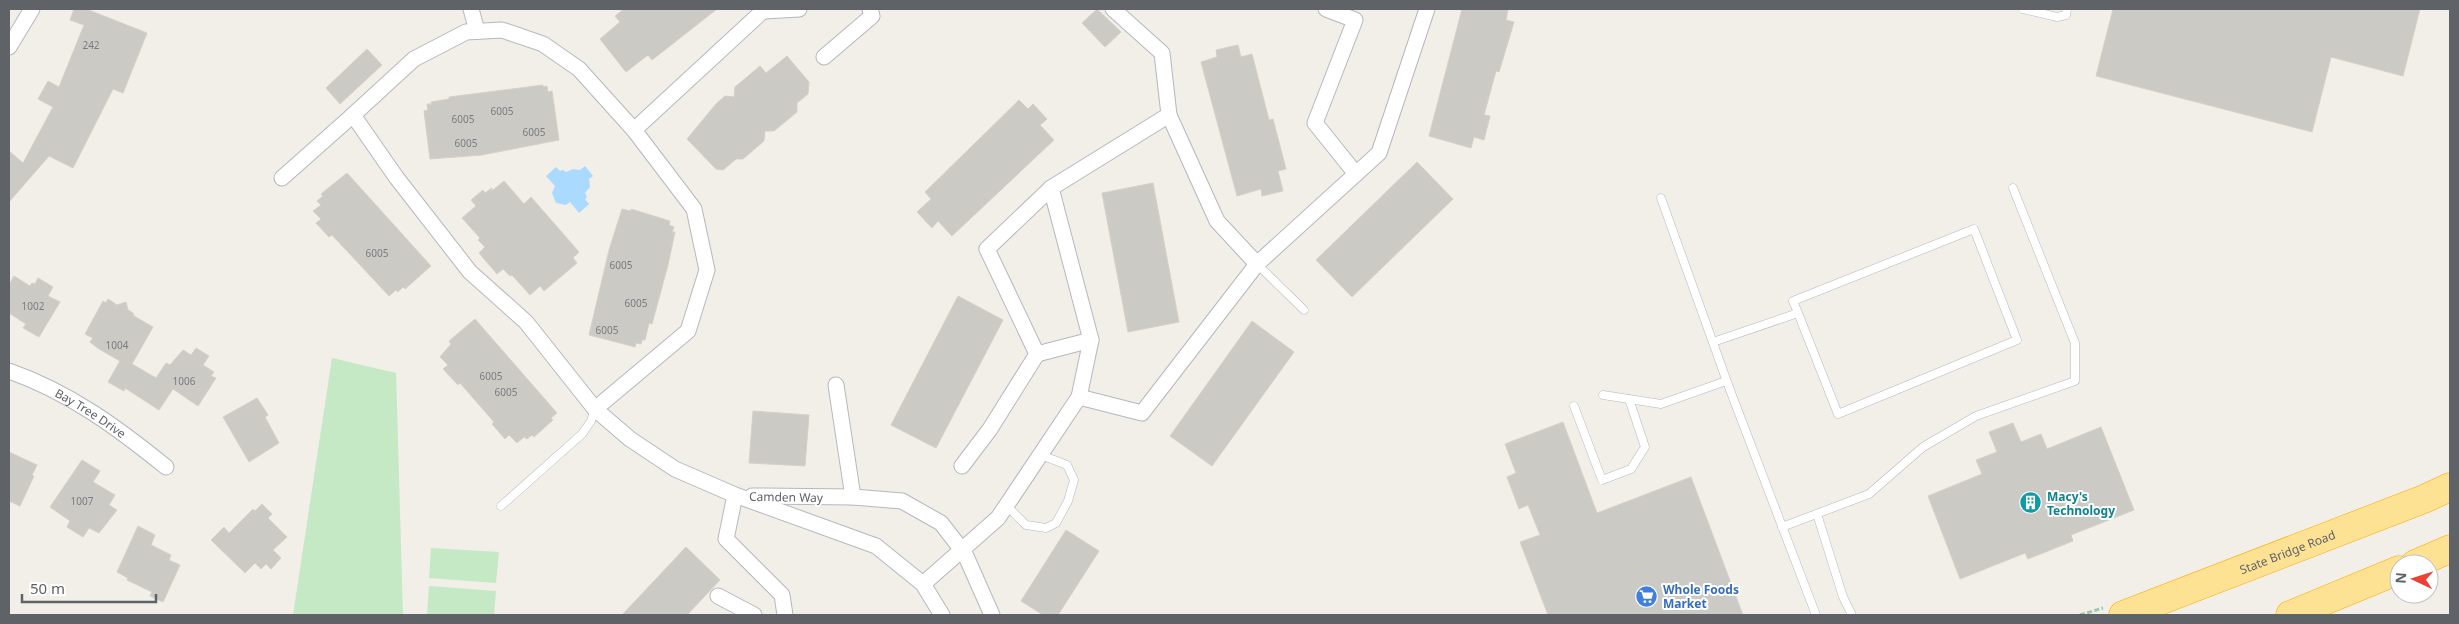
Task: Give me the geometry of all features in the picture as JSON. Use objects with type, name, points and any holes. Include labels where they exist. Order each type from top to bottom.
[{"type":"highway","name":"State Bridge Road","points":[[2123,615],[2424,499],[2450,486]]},
{"type":"highway","points":[[2290,615],[2389,574]]},
{"type":"street","points":[[9,47],[32,9]]},
{"type":"street","points":[[471,9],[477,31]]},
{"type":"street","points":[[634,130],[765,10],[799,9]]},
{"type":"street","points":[[824,57],[872,16],[870,9]]},
{"type":"street","points":[[1113,9],[1162,53],[1169,115],[1217,222],[1257,264]]},
{"type":"street","points":[[1326,9],[1358,14],[1315,123],[1356,174]]},
{"type":"street","points":[[1079,397],[1142,413],[1257,264],[1379,153],[1427,9]]},
{"type":"street","points":[[282,178],[414,59],[466,32],[502,30],[543,44],[579,69],[634,130],[694,209],[708,270],[688,331],[595,408]]},
{"type":"street","points":[[353,115],[396,177],[470,272],[526,322],[595,408],[630,439],[674,469],[735,495],[726,539],[782,595],[785,615]]},
{"type":"street","points":[[1037,354],[987,249],[1051,188],[1169,115]]},
{"type":"street","points":[[923,584],[998,518],[1079,397],[1091,340],[1051,188]]},
{"type":"street","points":[[962,466],[990,430],[1037,354],[1091,340]]},
{"type":"street","name":"Bay Tree Drive","points":[[9,371],[75,401],[119,429],[166,467]]},
{"type":"street","points":[[836,385],[853,497]]},
{"type":"street","name":"Camden Way","points":[[735,495],[853,497],[902,501],[942,523],[961,550],[992,615]]},
{"type":"street","name":"Camden Way","points":[[735,495],[876,546],[923,584],[942,615]]},
{"type":"street","points":[[718,596],[743,613]]},
{"type":"lane","points":[[2023,9],[2057,17],[2066,15],[2067,9]]},
{"type":"lane","points":[[1782,527],[1870,494],[1923,447],[1976,416],[2075,381],[2075,343],[2013,188]]},
{"type":"lane","points":[[1661,198],[1726,381],[1816,615]]},
{"type":"lane","points":[[1974,229],[2017,340],[1838,414],[1798,313],[1793,301],[1974,229]]},
{"type":"lane","points":[[1257,264],[1304,310]]},
{"type":"lane","points":[[1713,342],[1798,313]]},
{"type":"lane","points":[[1603,395],[1661,404],[1726,381]]},
{"type":"lane","points":[[1574,406],[1602,480],[1631,469],[1645,447],[1628,399]]},
{"type":"lane","points":[[501,506],[582,434],[591,421],[595,408]]},
{"type":"lane","points":[[1006,506],[1026,525],[1046,528],[1056,524],[1068,501],[1074,480],[1067,465],[1042,454]]},
{"type":"lane","points":[[1817,514],[1843,597],[1852,615]]},
{"type":"green space","points":[[332,358],[396,373],[403,615],[293,615]]},
{"type":"green space","points":[[431,548],[499,552],[496,583],[429,578]]},
{"type":"green space","points":[[429,586],[496,591],[494,615],[427,615]]},
{"type":"water","points":[[585,166],[593,176],[589,179],[590,187],[585,193],[587,197],[585,199],[589,204],[579,213],[570,202],[566,205],[556,203],[552,193],[555,186],[546,176],[556,167],[560,171],[566,172],[573,169],[580,170]]},
{"type":"building","points":[[74,9],[86,9],[147,33],[123,93],[113,89],[73,168],[49,156],[9,202],[9,151],[23,163],[53,107],[38,99],[48,81],[59,87],[84,25],[70,20]]},
{"type":"building","points":[[624,9],[717,9],[652,60],[648,55],[626,72],[600,39],[620,22],[615,16]]},
{"type":"building","points":[[1097,9],[1121,32],[1105,47],[1082,23]]},
{"type":"building","points":[[1462,9],[1508,9],[1506,20],[1514,22],[1499,72],[1496,71],[1484,115],[1490,116],[1484,140],[1474,137],[1471,148],[1429,136]]},
{"type":"building","points":[[2113,9],[2420,9],[2403,76],[2331,57],[2312,132],[2096,76]]},
{"type":"building","points":[[1238,45],[1241,57],[1252,54],[1269,120],[1273,119],[1286,169],[1278,171],[1283,191],[1262,196],[1261,189],[1237,196],[1201,62],[1217,57],[1216,50]]},
{"type":"building","points":[[367,49],[382,65],[340,104],[326,88]]},
{"type":"building","points":[[787,56],[809,82],[808,94],[797,103],[797,112],[774,131],[765,131],[764,141],[743,159],[736,159],[723,170],[716,169],[687,139],[716,104],[725,96],[734,97],[735,87],[760,66],[766,73]]},
{"type":"building","points":[[543,85],[543,87],[547,86],[548,92],[552,91],[559,140],[482,155],[430,159],[424,111],[428,110],[427,104],[449,99],[449,97]]},
{"type":"building","points":[[1019,100],[1028,109],[1033,104],[1047,119],[1040,125],[1054,140],[952,236],[938,221],[932,228],[917,212],[931,199],[925,192]]},
{"type":"building","points":[[1417,162],[1453,199],[1352,297],[1316,260]]},
{"type":"building","points":[[347,173],[431,266],[405,289],[403,287],[398,292],[396,290],[389,296],[332,235],[329,237],[316,223],[321,219],[313,211],[321,205],[317,201],[323,196],[321,194]]},
{"type":"building","points":[[504,181],[524,204],[531,197],[579,252],[573,258],[577,263],[544,291],[540,286],[530,295],[512,275],[510,276],[503,269],[497,274],[479,253],[485,247],[478,240],[480,238],[462,218],[476,206],[471,200],[483,190],[485,193],[492,188],[492,191]]},
{"type":"building","points":[[1153,183],[1179,322],[1128,332],[1102,193]]},
{"type":"building","points":[[622,209],[631,211],[631,209],[670,221],[669,225],[674,227],[672,232],[675,232],[652,324],[649,323],[645,340],[642,340],[641,344],[636,343],[635,347],[589,335],[609,250]]},
{"type":"building","points":[[14,276],[30,286],[32,283],[35,284],[38,278],[53,287],[48,296],[60,302],[39,337],[23,328],[26,324],[9,313],[9,285]]},
{"type":"building","points":[[958,296],[1003,320],[936,448],[891,425]]},
{"type":"building","points":[[108,299],[117,305],[126,302],[128,310],[134,316],[153,327],[132,364],[156,378],[166,363],[170,365],[183,350],[191,355],[196,348],[209,356],[203,365],[214,372],[211,376],[216,378],[198,406],[173,389],[159,410],[125,388],[124,391],[108,382],[120,361],[99,349],[90,342],[93,338],[85,334],[103,301],[106,303]]},
{"type":"building","points":[[475,319],[557,413],[551,418],[553,420],[534,437],[532,435],[527,439],[524,437],[517,443],[509,435],[505,439],[492,424],[494,422],[460,383],[458,385],[443,369],[448,365],[440,357],[451,344],[449,341]]},
{"type":"building","points":[[1252,321],[1294,352],[1212,466],[1170,436]]},
{"type":"building","points":[[257,398],[268,415],[265,417],[279,443],[249,462],[223,417]]},
{"type":"building","points":[[753,411],[809,415],[805,466],[749,463]]},
{"type":"building","points":[[1563,422],[1597,513],[1691,477],[1743,615],[1548,615],[1520,542],[1540,535],[1528,505],[1519,509],[1507,477],[1516,473],[1505,444]]},
{"type":"building","name":"Macy's Technology","points":[[2013,423],[2021,442],[2041,434],[2047,449],[2101,427],[2134,510],[2071,535],[2073,541],[2028,559],[2025,553],[1960,579],[1928,496],[1982,474],[1976,460],[1997,452],[1989,432]]},
{"type":"building","points":[[9,452],[37,465],[20,506],[9,501]]},
{"type":"building","points":[[82,460],[100,471],[93,482],[115,495],[109,505],[117,510],[99,533],[89,528],[83,537],[67,527],[70,521],[50,507]]},
{"type":"building","points":[[262,504],[272,514],[268,518],[287,537],[273,550],[281,558],[271,569],[266,564],[261,569],[255,563],[245,573],[211,540],[224,527],[229,533],[253,509],[255,511]]},
{"type":"building","points":[[138,526],[155,535],[151,545],[171,555],[169,560],[180,565],[163,602],[150,596],[152,592],[127,580],[128,578],[117,572]]},
{"type":"building","points":[[1066,530],[1099,551],[1058,615],[1043,615],[1021,601]]},
{"type":"building","points":[[686,547],[720,580],[687,615],[622,615]]},
{"type":"place","name":"Macy's Technology","points":[[2031,503]]},
{"type":"place","name":"Whole Foods Market","points":[[1647,596]]}]
